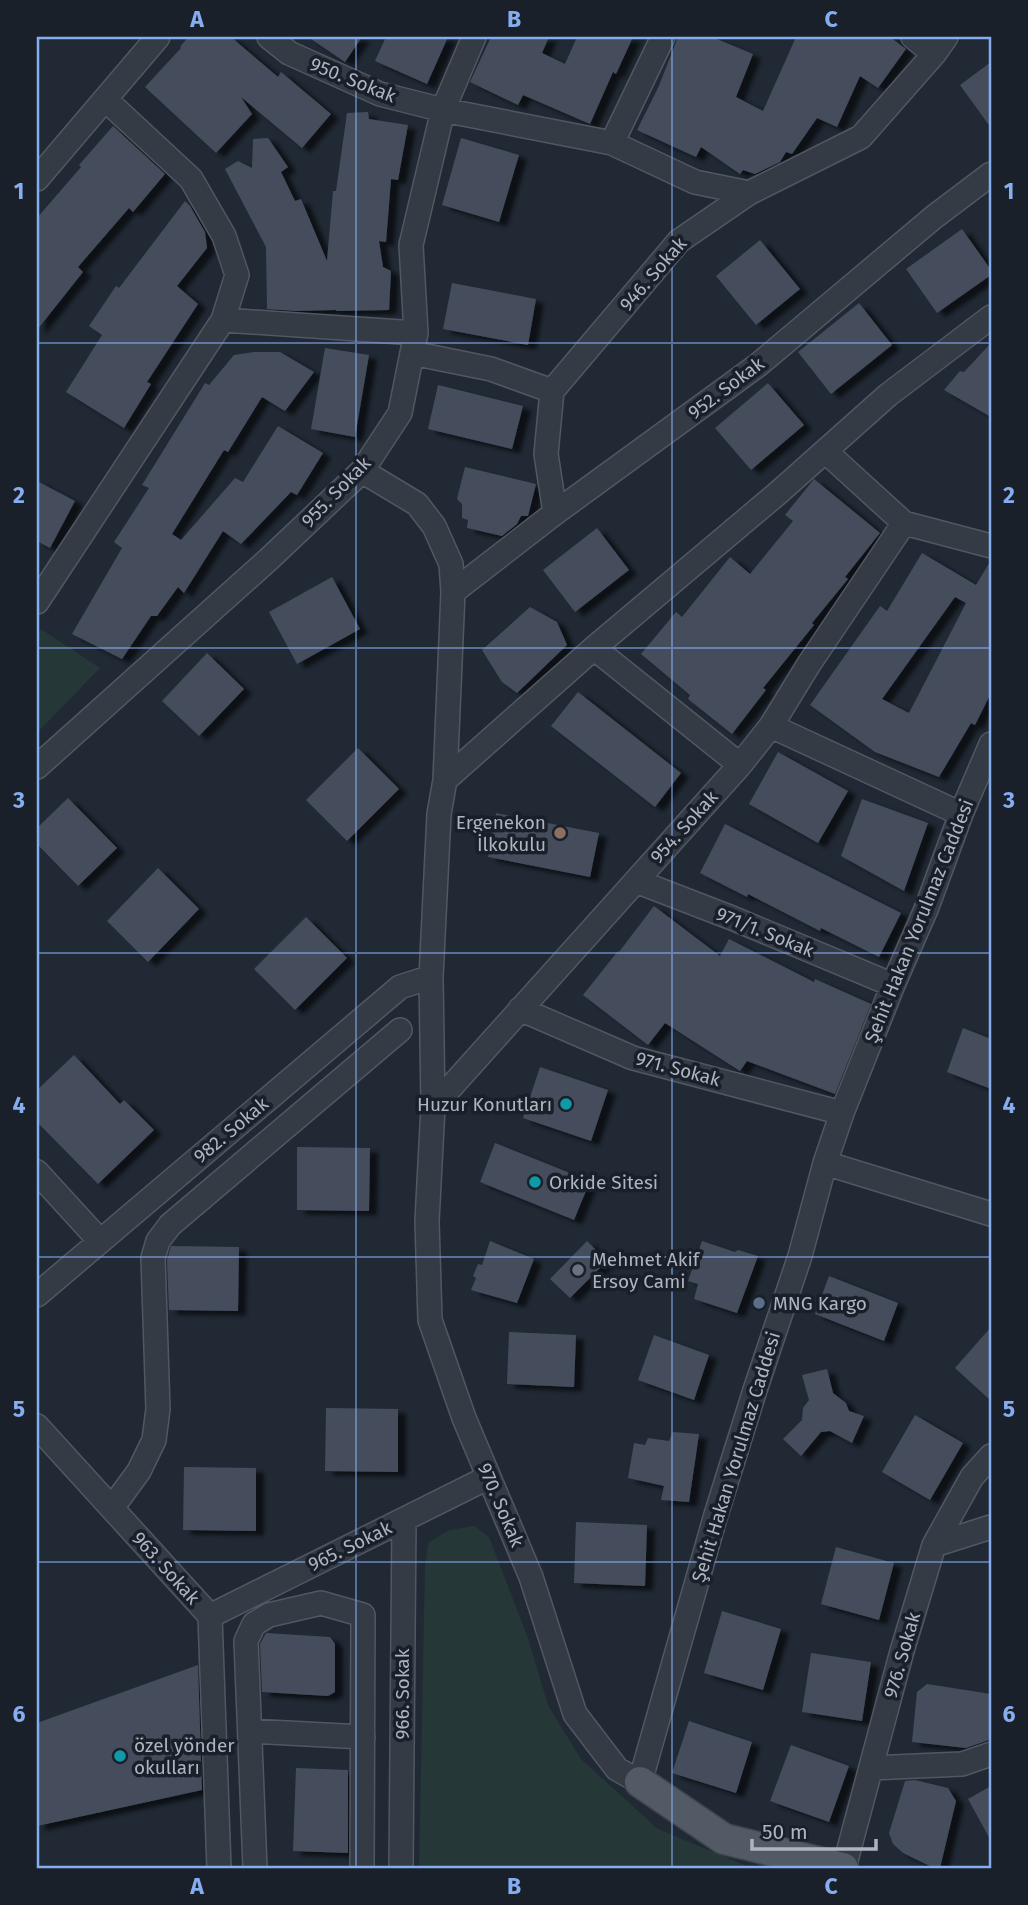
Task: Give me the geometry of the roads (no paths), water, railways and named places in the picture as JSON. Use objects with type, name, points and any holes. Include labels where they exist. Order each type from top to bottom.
[{"type":"main road","name":"970. Sokak","points":[[640,1782],[724,1839],[833,1867]]},
{"type":"street","points":[[37,179],[158,37]]},
{"type":"street","name":"950. Sokak","points":[[269,37],[289,53],[380,94],[443,110],[612,143],[695,182],[749,192]]},
{"type":"street","name":"955. Sokak","points":[[37,767],[269,559],[362,471],[400,413],[414,343],[411,245],[443,110],[474,37]]},
{"type":"street","points":[[612,143],[663,37]]},
{"type":"street","points":[[913,37],[940,46]]},
{"type":"street","name":"946. Sokak","points":[[552,391],[679,241],[749,192],[861,137],[940,46]]},
{"type":"street","points":[[37,602],[46,568],[223,320],[237,275],[224,236],[191,178],[105,99]]},
{"type":"street","name":"952. Sokak","points":[[453,593],[555,513],[758,365],[934,217],[991,174]]},
{"type":"street","points":[[445,780],[888,395],[991,317]]},
{"type":"street","points":[[223,320],[414,343],[552,391],[546,454],[555,513]]},
{"type":"street","points":[[825,451],[904,523],[991,545]]},
{"type":"street","name":"970. Sokak","points":[[362,471],[417,504],[435,526],[451,564],[453,593],[445,780],[439,814],[431,976],[433,1107],[427,1220],[430,1320],[464,1418],[531,1577],[575,1714],[617,1769],[640,1782]]},
{"type":"street","name":"954. Sokak","points":[[433,1107],[740,765],[771,726],[809,664],[904,523]]},
{"type":"street","points":[[594,648],[740,765]]},
{"type":"street","points":[[771,726],[961,814]]},
{"type":"street","name":"Şehit Hakan Yorulmaz Caddesi","points":[[640,1782],[715,1518],[800,1256],[825,1163],[842,1113],[991,744]]},
{"type":"street","name":"971/1. Sokak","points":[[636,881],[893,985]]},
{"type":"street","name":"982. Sokak","points":[[37,1295],[400,987],[431,976]]},
{"type":"street","name":"971. Sokak","points":[[520,1009],[634,1058],[842,1113]]},
{"type":"street","points":[[112,1508],[139,1471],[154,1440],[158,1409],[153,1258],[158,1241],[170,1225],[400,1030]]},
{"type":"street","points":[[825,1163],[991,1214]]},
{"type":"street","points":[[37,1172],[100,1241]]},
{"type":"street","name":"963. Sokak","points":[[37,1426],[210,1616],[218,1867]]},
{"type":"street","name":"976. Sokak","points":[[833,1867],[871,1768],[934,1545],[972,1477],[991,1456]]},
{"type":"street","name":"965. Sokak","points":[[210,1616],[489,1477]]},
{"type":"street","name":"966. Sokak","points":[[401,1868],[404,1520]]},
{"type":"street","points":[[934,1545],[991,1527]]},
{"type":"street","points":[[218,1867],[255,1867],[246,1641],[254,1624],[269,1615],[321,1603],[363,1615],[362,1868]]},
{"type":"street","points":[[250,1731],[363,1737]]},
{"type":"street","points":[[871,1768],[962,1764],[991,1754]]},
{"type":"place","name":"Ergenekon İlkokulu","points":[[560,833]]},
{"type":"place","name":"Huzur Konutları","points":[[566,1104]]},
{"type":"place","name":"Orkide Sitesi","points":[[535,1182]]},
{"type":"place","name":"Mehmet Akif Ersoy Cami","points":[[578,1270]]},
{"type":"place","name":"MNG Kargo","points":[[759,1303]]},
{"type":"place","name":"özel yönder okulları","points":[[120,1756]]}]
